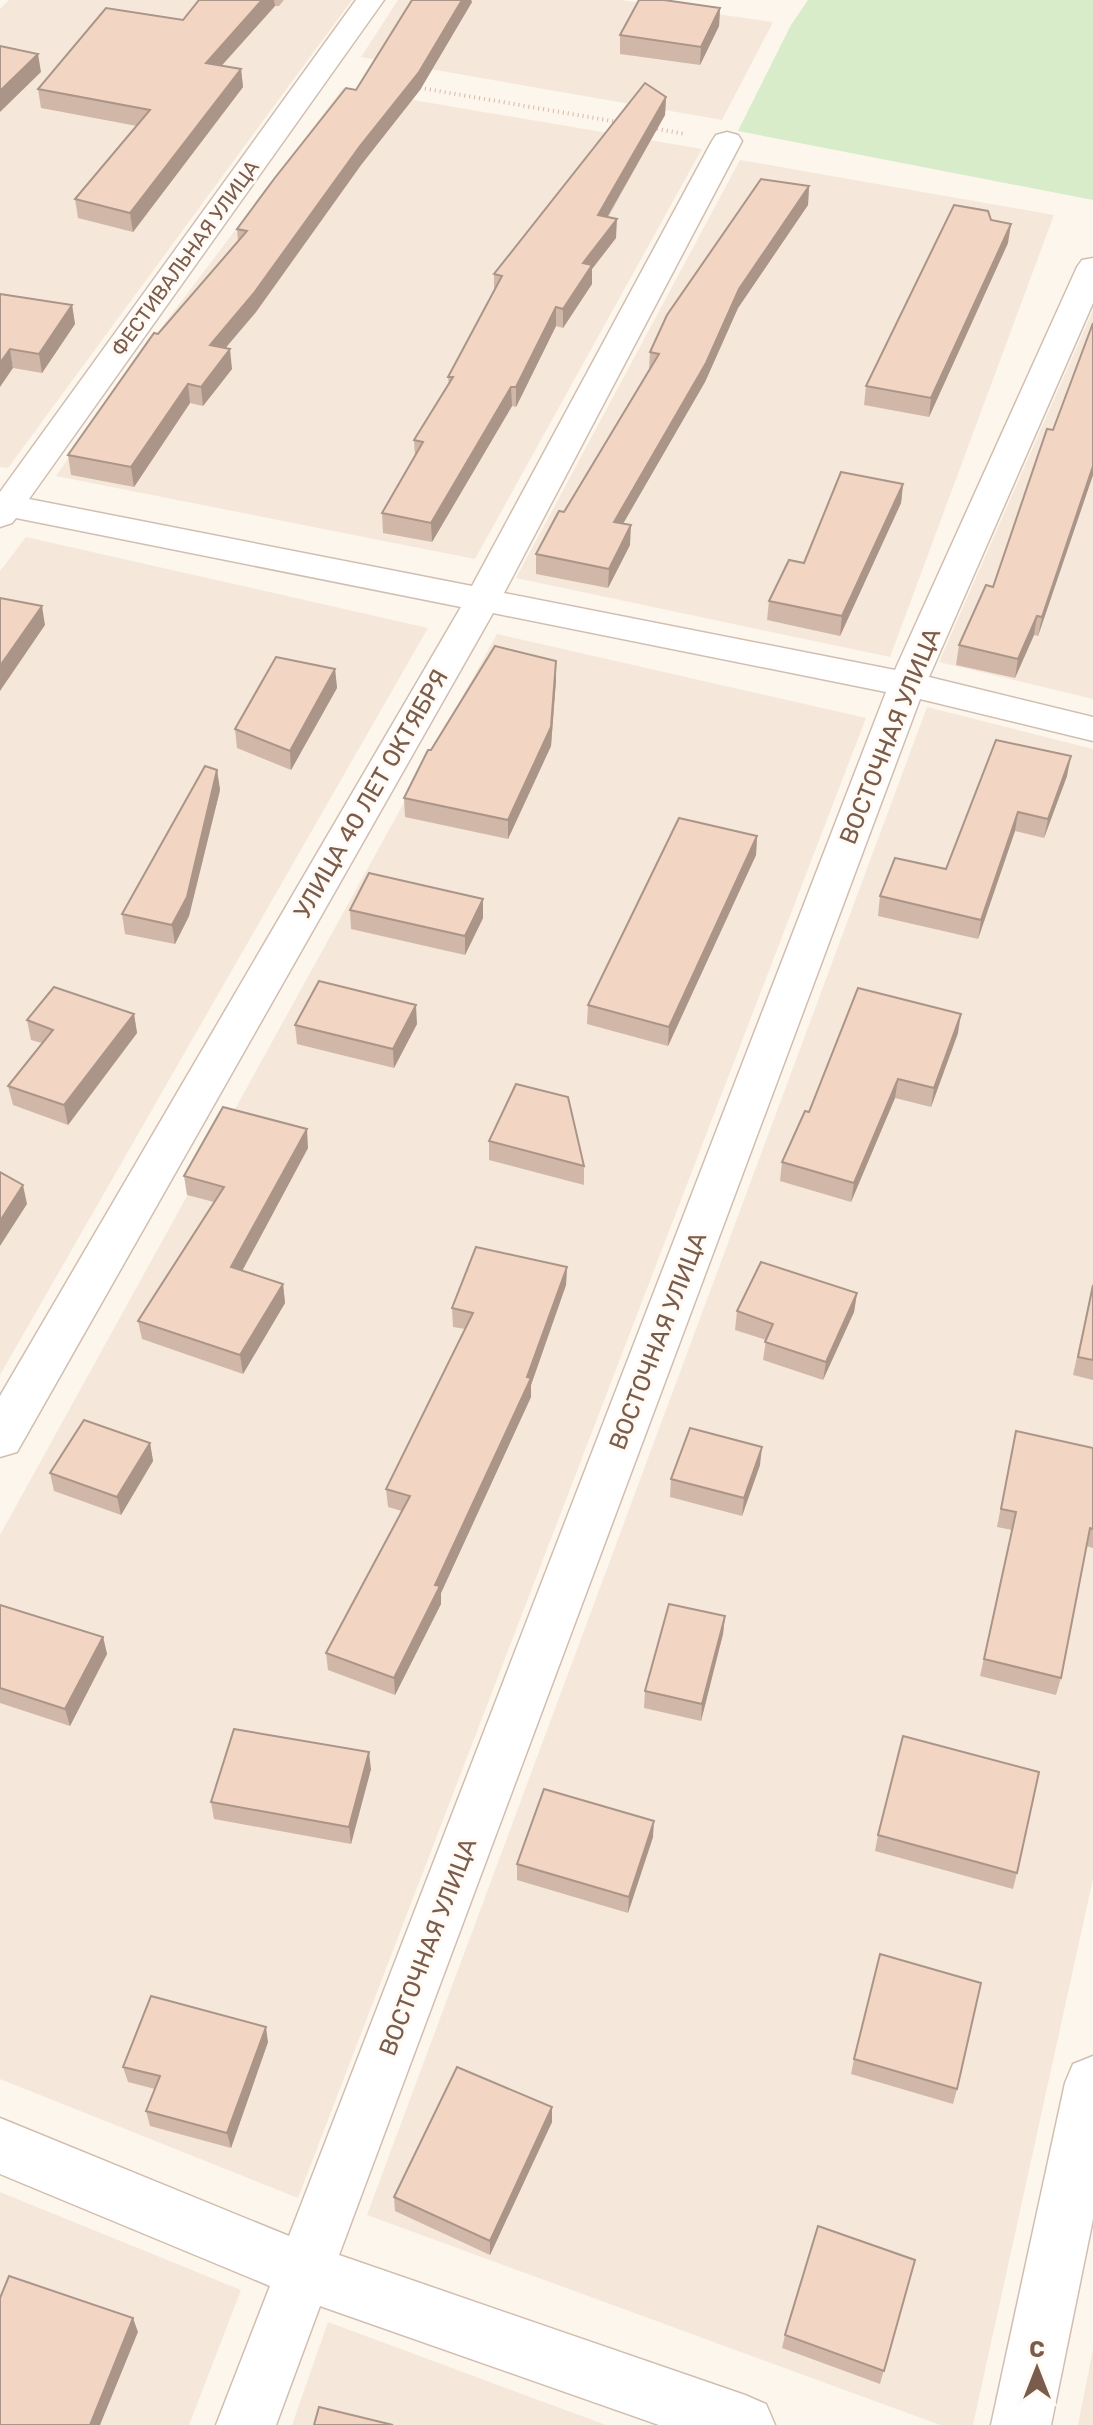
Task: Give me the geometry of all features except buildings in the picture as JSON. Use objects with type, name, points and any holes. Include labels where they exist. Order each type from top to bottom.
[{"type":"street","name":"ФЕСТИВАЛЬНАЯ УЛИЦА","points":[[3,508],[370,0]]},
{"type":"street","name":"УЛИЦА 40 ЛЕТ ОКТЯБРЯ","points":[[0,1438],[483,599],[727,141]]},
{"type":"street","name":"ВОСТОЧНАЯ УЛИЦА","points":[[246,2425],[907,684],[1093,267]]},
{"type":"street","points":[[3,508],[483,599],[907,684],[1093,729]]},
{"type":"street","points":[[1021,2425],[1093,2083]]},
{"type":"street","points":[[0,2146],[305,2272],[745,2425]]},
{"type":"path","points":[[414,86],[617,122]]},
{"type":"path","points":[[649,128],[727,141]]},
{"type":"shaded area","points":[[9,0],[352,0],[8,468],[0,467],[0,9]]},
{"type":"shaded area","points":[[398,0],[621,0],[773,22],[722,120],[361,57]]},
{"type":"shaded area","points":[[343,88],[702,149],[475,559],[56,476],[124,377]]},
{"type":"shaded area","points":[[740,160],[1054,215],[890,657],[516,578]]},
{"type":"shaded area","points":[[1093,310],[1093,699],[939,662]]},
{"type":"shaded area","points":[[26,537],[428,628],[0,1375],[0,571]]},
{"type":"shaded area","points":[[497,634],[866,718],[298,2198],[0,2079],[0,1535]]},
{"type":"shaded area","points":[[927,707],[1093,749],[1093,1879],[973,2425],[940,2425],[367,2215]]},
{"type":"shaded area","points":[[0,2192],[241,2290],[189,2425],[0,2425]]},
{"type":"shaded area","points":[[328,2322],[606,2425],[292,2425]]},
{"type":"shaded area","points":[[1093,2349],[1093,2425],[1078,2425]]},
{"type":"green space","points":[[808,0],[1093,0],[1093,200],[738,131],[791,25]]}]
